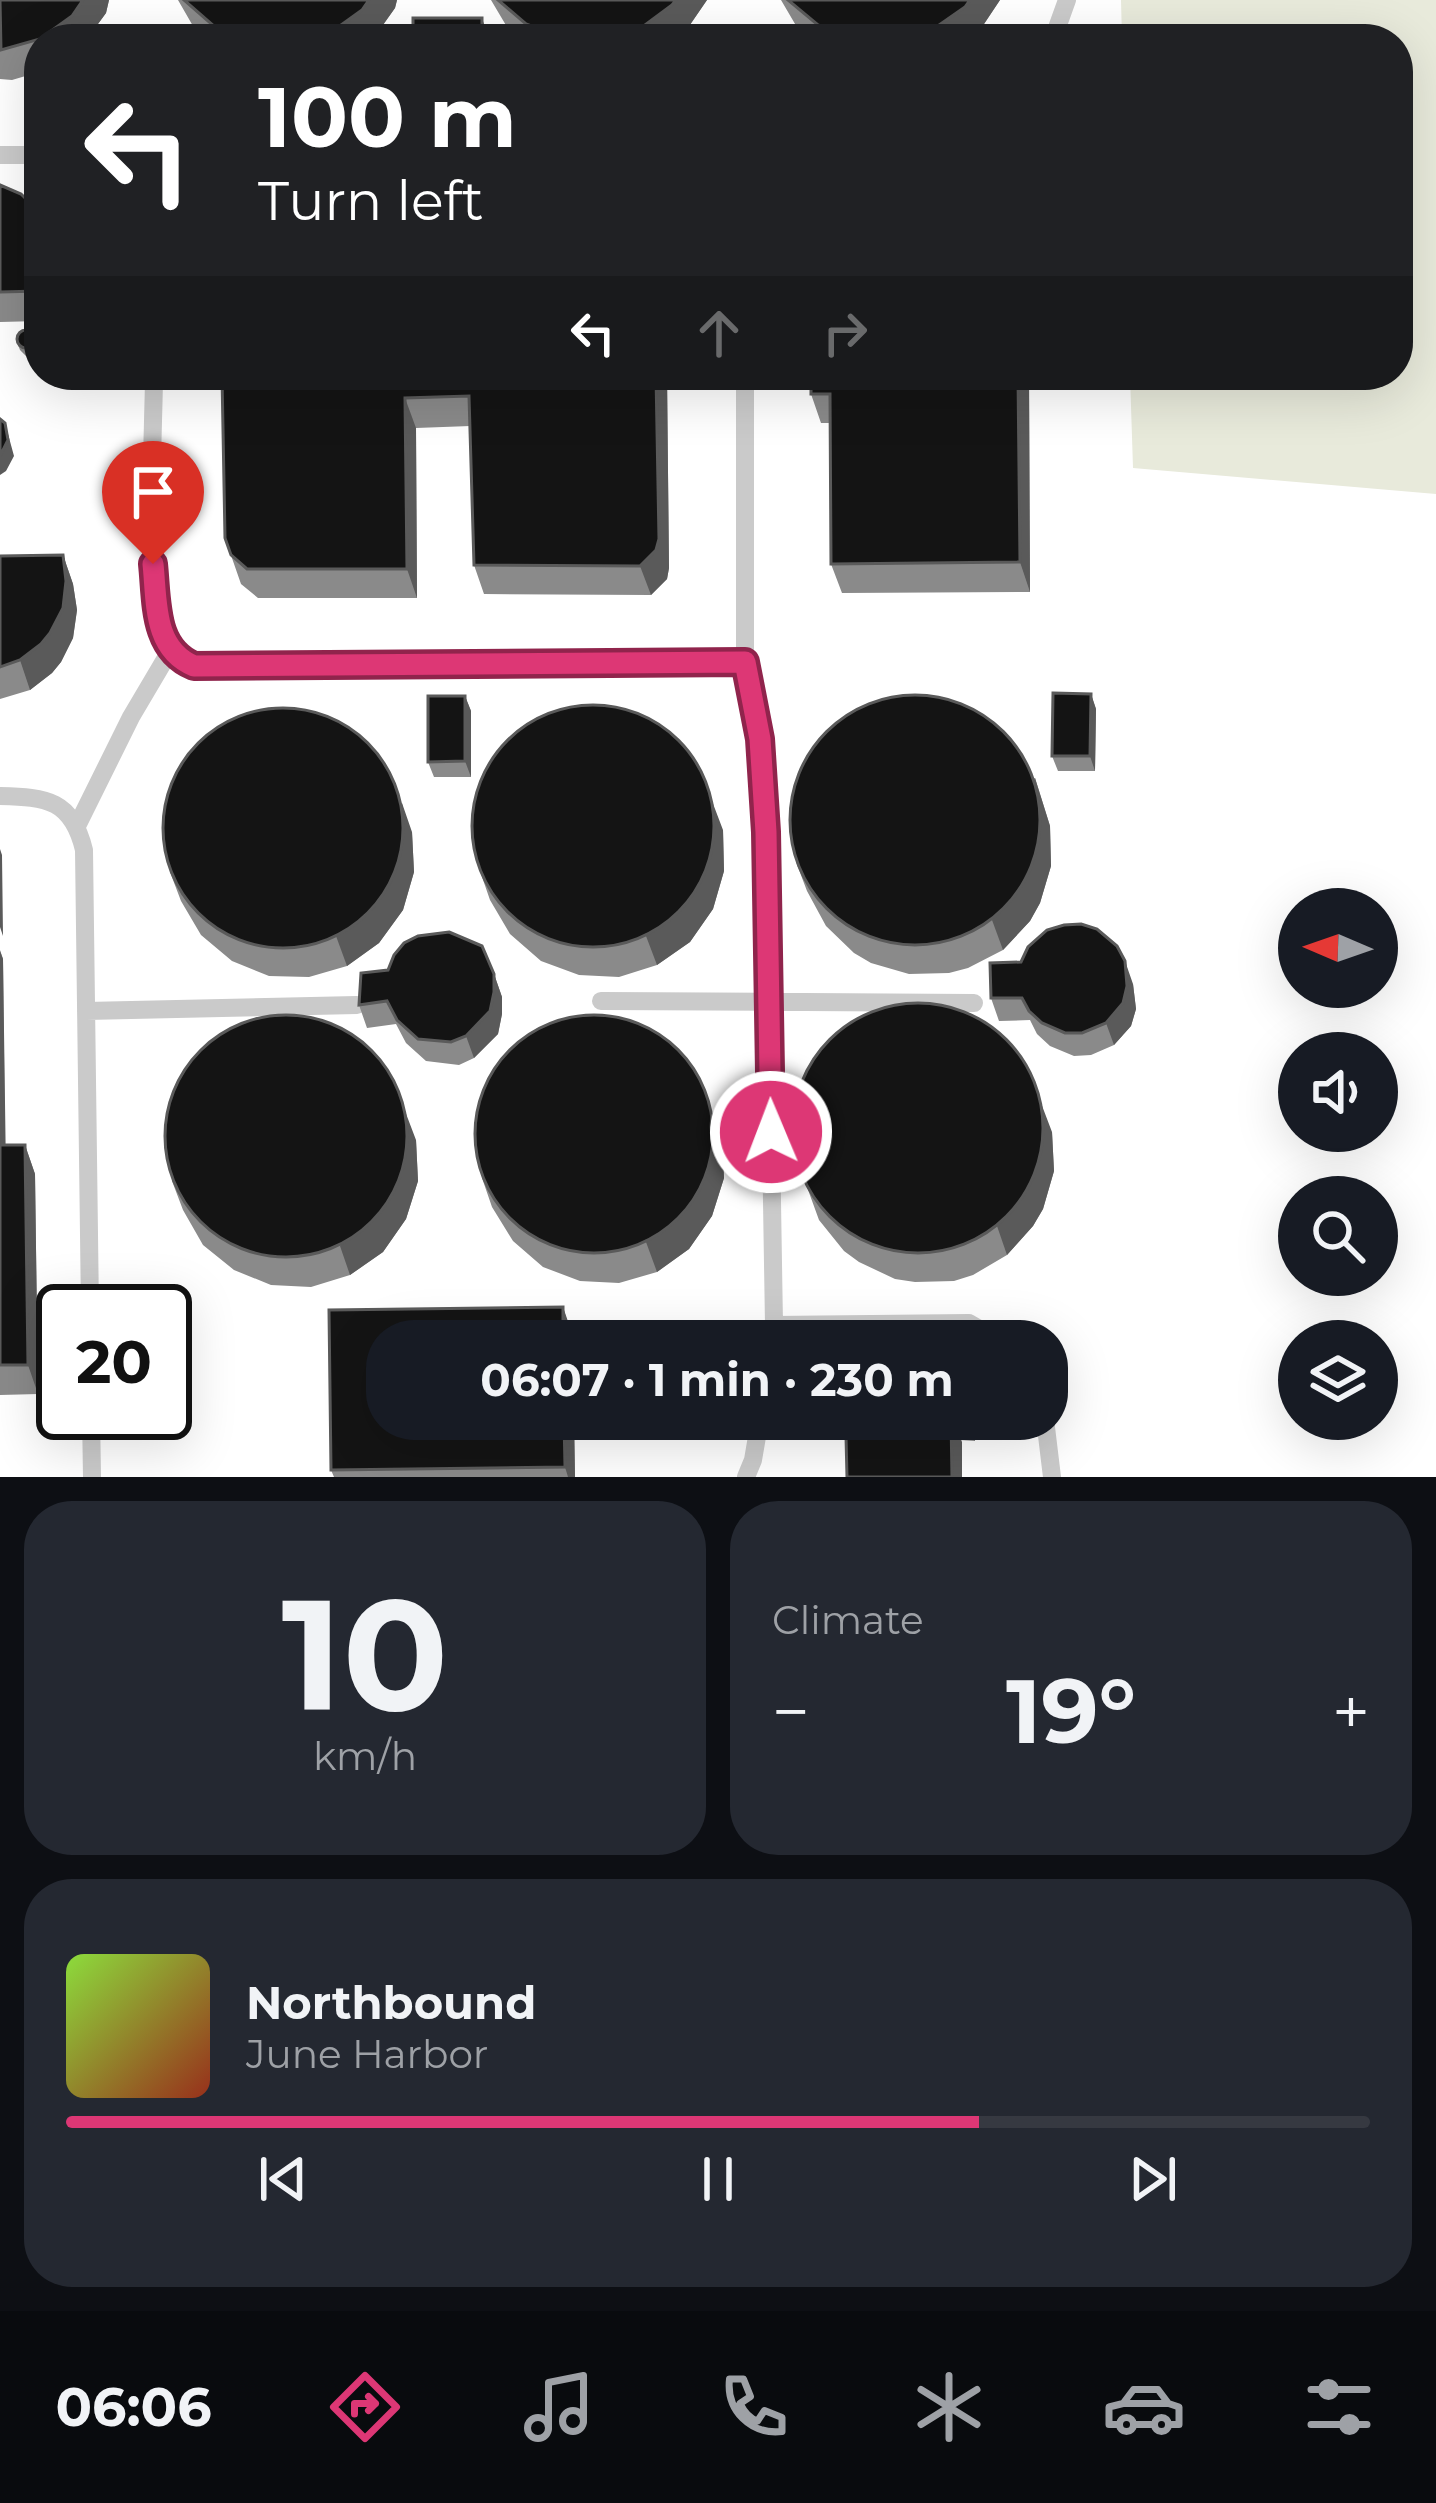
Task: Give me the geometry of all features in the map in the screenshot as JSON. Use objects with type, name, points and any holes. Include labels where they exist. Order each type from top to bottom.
[{"type":"lane","points":[[154,390],[153,564],[158,614],[170,651],[180,661],[194,666],[745,662]]},
{"type":"lane","points":[[745,390],[745,662],[760,739],[766,832],[773,1320]]},
{"type":"lane","points":[[78,824],[170,651]]},
{"type":"lane","points":[[0,796],[38,796],[61,807],[78,824],[85,850],[90,1284]]},
{"type":"lane","points":[[601,1001],[974,1003]]},
{"type":"lane","points":[[86,1011],[357,1005]]},
{"type":"lane","points":[[91,1440],[92,1477]]},
{"type":"lane","points":[[746,1477],[756,1440]]},
{"type":"lane","points":[[1048,1440],[1052,1477]]},
{"type":"shaded area","points":[[1121,0],[1436,0],[1436,494],[1133,468],[1130,390],[1413,390],[1413,24],[1122,24]]},
{"type":"building","points":[[0,0],[83,0],[61,24],[24,24],[24,44],[1,50]]},
{"type":"building","points":[[184,0],[369,0],[343,24],[211,24]]},
{"type":"building","points":[[498,0],[676,0],[646,24],[526,24]]},
{"type":"building","points":[[788,0],[970,0],[941,24],[817,24]]},
{"type":"building","points":[[413,18],[482,18],[482,24],[413,24]]},
{"type":"building","points":[[0,185],[24,197],[24,291],[0,292]]},
{"type":"building","points":[[222,390],[656,390],[659,539],[656,550],[640,566],[474,565],[469,396],[405,398],[407,569],[247,569],[231,555],[225,538]]},
{"type":"building","points":[[811,390],[1018,390],[1020,562],[831,564],[830,394],[811,394]]},
{"type":"building","points":[[0,419],[8,440],[0,456]]},
{"type":"building","points":[[63,555],[63,608],[50,633],[20,660],[0,667],[0,556]]},
{"type":"building","points":[[1053,693],[1091,694],[1090,756],[1052,756]]},
{"type":"building","points":[[915,695],[963,704],[1004,731],[1031,772],[1040,820],[1031,868],[1004,909],[963,936],[915,945],[867,936],[826,909],[799,868],[790,820],[799,772],[826,731],[867,704]]},
{"type":"building","points":[[428,696],[465,696],[465,761],[428,762]]},
{"type":"building","points":[[593,705],[639,714],[678,741],[705,780],[714,826],[705,872],[678,911],[639,938],[593,947],[547,938],[508,911],[481,872],[472,826],[481,780],[508,741],[547,714]]},
{"type":"building","points":[[283,708],[329,717],[368,743],[394,782],[403,828],[394,874],[368,913],[329,939],[283,948],[237,939],[198,913],[172,874],[163,828],[172,782],[198,743],[237,717]]},
{"type":"building","points":[[1081,924],[1097,929],[1117,946],[1125,961],[1123,1003],[1106,1023],[1082,1033],[1065,1033],[1042,1023],[1022,998],[991,998],[990,963],[1021,962],[1028,947],[1047,930]]},
{"type":"building","points":[[449,932],[482,946],[494,974],[490,1011],[466,1036],[451,1042],[418,1039],[397,1020],[387,1001],[359,1005],[361,973],[388,970],[404,943],[418,936]]},
{"type":"building","points":[[918,1003],[966,1013],[1006,1040],[1033,1080],[1043,1128],[1033,1176],[1006,1216],[966,1243],[918,1253],[870,1243],[830,1216],[803,1176],[793,1128],[803,1080],[830,1040],[870,1013]]},
{"type":"building","points":[[286,1015],[332,1024],[372,1050],[398,1090],[407,1136],[398,1182],[372,1222],[332,1248],[286,1257],[240,1248],[200,1222],[174,1182],[165,1136],[174,1090],[200,1050],[240,1024]]},
{"type":"building","points":[[594,1015],[640,1024],[678,1050],[704,1088],[713,1134],[704,1180],[678,1218],[640,1244],[594,1253],[548,1244],[510,1218],[484,1180],[475,1134],[484,1088],[510,1050],[548,1024]]},
{"type":"building","points":[[0,1145],[25,1145],[28,1365],[0,1365]]},
{"type":"building","points":[[563,1307],[563,1320],[366,1320],[366,1440],[564,1440],[565,1467],[331,1470],[329,1310]]},
{"type":"building","points":[[846,1440],[951,1440],[952,1477],[847,1477]]},
{"type":"route","points":[[153,564],[162,633],[170,651],[194,666],[745,662],[760,739],[766,832],[771,1132]]}]
